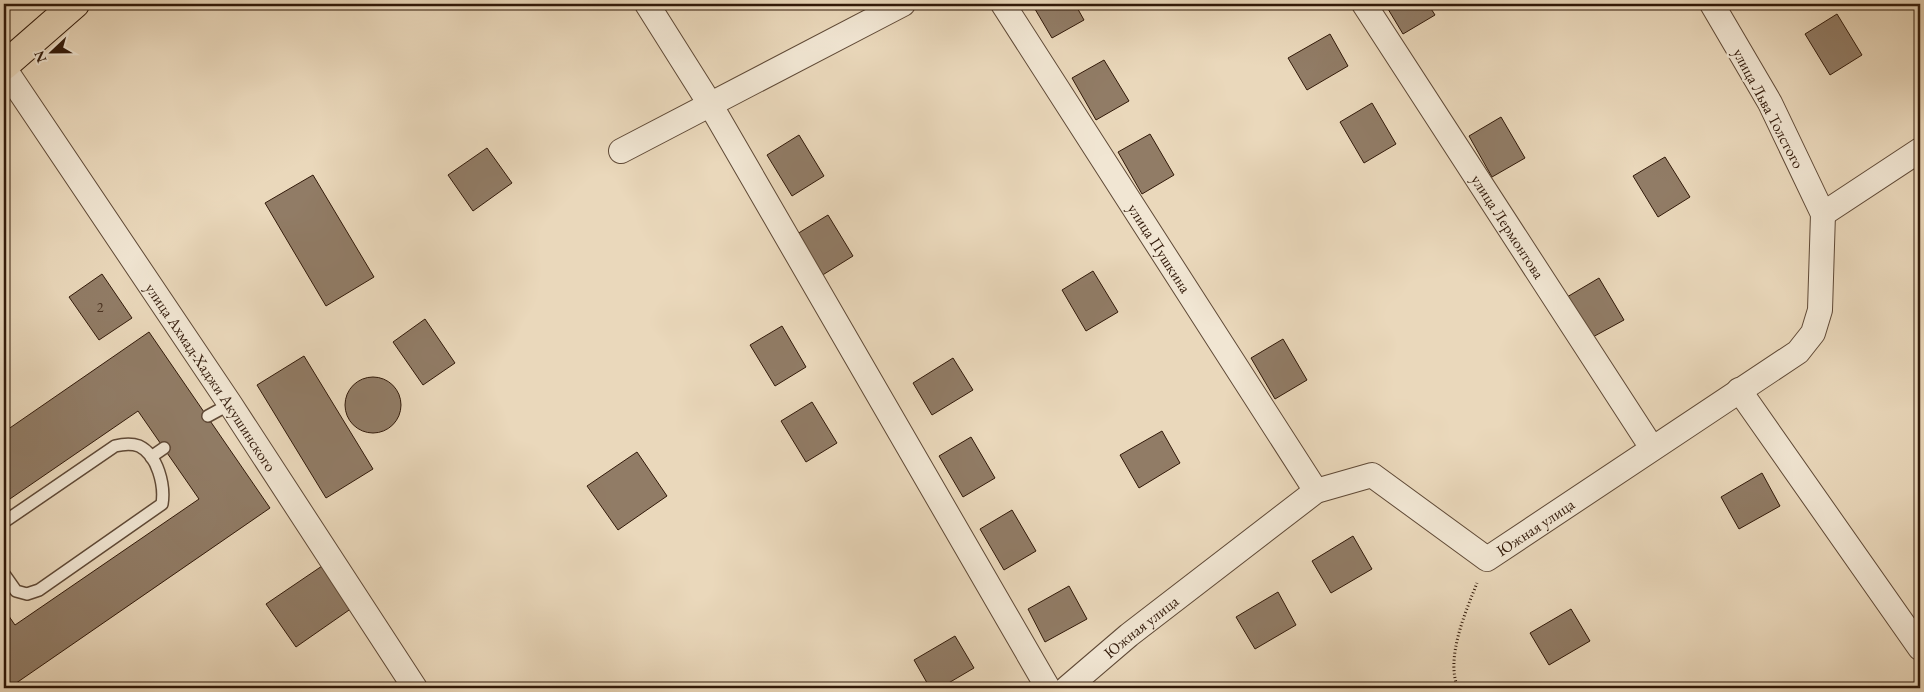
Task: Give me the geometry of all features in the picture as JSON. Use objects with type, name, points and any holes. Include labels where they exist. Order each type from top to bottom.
[{"type":"highway","points":[[4,67],[75,4]]},
{"type":"street","points":[[647,4],[710,104],[1048,688]]},
{"type":"street","points":[[621,151],[903,4]]},
{"type":"street","name":"улица Пушкина","points":[[1003,4],[1316,491]]},
{"type":"street","name":"улица Лермонтова","points":[[1364,4],[1652,448]]},
{"type":"street","name":"улица Льва Толстого","points":[[1712,4],[1770,103],[1823,214]]},
{"type":"street","name":"улица Ахмад-Хаджи Акушинского","points":[[4,67],[230,404],[415,688]]},
{"type":"street","points":[[1823,214],[1920,150]]},
{"type":"street","name":"Южная улица","points":[[1067,688],[1128,635],[1316,491],[1372,475],[1487,559],[1798,352],[1813,333],[1820,310],[1823,214]]},
{"type":"street","points":[[1739,390],[1920,648]]},
{"type":"lane","points":[[208,416],[230,404]]},
{"type":"lane","points":[[4,522],[115,446],[128,443],[140,447],[151,458],[164,490],[162,504],[39,590],[27,594],[16,592],[4,574]]},
{"type":"lane","points":[[151,458],[164,448]]},
{"type":"path","points":[[1458,688],[1454,680],[1458,632],[1487,559]]},
{"type":"building","points":[[1032,4],[1075,4],[1084,20],[1052,38]]},
{"type":"building","points":[[1385,4],[1428,4],[1435,15],[1403,34]]},
{"type":"building","points":[[1837,14],[1862,55],[1830,75],[1805,34]]},
{"type":"building","points":[[1330,34],[1348,66],[1307,90],[1288,58]]},
{"type":"building","points":[[1104,60],[1129,101],[1096,120],[1072,78]]},
{"type":"building","points":[[1372,103],[1396,144],[1364,163],[1340,122]]},
{"type":"building","points":[[1501,117],[1525,158],[1492,177],[1469,136]]},
{"type":"building","points":[[1150,134],[1174,175],[1142,194],[1118,152]]},
{"type":"building","points":[[799,135],[824,176],[792,196],[767,155]]},
{"type":"building","points":[[487,148],[512,183],[473,211],[448,175]]},
{"type":"building","points":[[1665,157],[1690,197],[1658,217],[1633,176]]},
{"type":"building","points":[[313,175],[374,277],[326,306],[265,203]]},
{"type":"building","points":[[828,215],[853,256],[821,276],[797,234]]},
{"type":"building","points":[[1093,271],[1118,312],[1086,331],[1062,290]]},
{"type":"building","points":[[102,274],[132,318],[99,340],[69,297]]},
{"type":"building","points":[[1599,278],[1624,320],[1591,338],[1567,297]]},
{"type":"building","points":[[425,319],[455,363],[423,385],[393,342]]},
{"type":"building","points":[[782,326],[806,367],[775,386],[750,345]]},
{"type":"building","points":[[149,332],[270,508],[9,688],[4,688],[4,609],[15,625],[199,499],[138,411],[4,503],[4,432]]},
{"type":"building","points":[[1283,339],[1307,380],[1275,399],[1251,358]]},
{"type":"building","points":[[304,356],[373,469],[326,498],[257,385]]},
{"type":"building","points":[[953,358],[973,390],[932,415],[913,383]]},
{"type":"building","points":[[368,377],[378,377],[393,385],[399,394],[401,405],[399,416],[393,425],[378,433],[368,433],[357,428],[350,421],[345,410],[345,400],[350,389],[357,382]]},
{"type":"building","points":[[812,402],[837,443],[806,462],[781,421]]},
{"type":"building","points":[[1162,431],[1180,463],[1139,488],[1120,455]]},
{"type":"building","points":[[971,437],[995,478],[963,497],[939,456]]},
{"type":"building","points":[[637,452],[667,496],[618,530],[587,486]]},
{"type":"building","points":[[1762,473],[1780,506],[1739,529],[1721,497]]},
{"type":"building","points":[[1012,510],[1036,551],[1004,570],[980,529]]},
{"type":"building","points":[[1353,536],[1372,569],[1331,593],[1312,561]]},
{"type":"building","points":[[322,566],[352,608],[296,647],[266,604]]},
{"type":"building","points":[[1069,586],[1087,619],[1045,642],[1028,609]]},
{"type":"building","points":[[1278,592],[1296,625],[1255,649],[1236,617]]},
{"type":"building","points":[[1571,609],[1590,641],[1549,665],[1530,633]]},
{"type":"building","points":[[955,636],[974,668],[940,688],[930,688],[914,660]]}]
